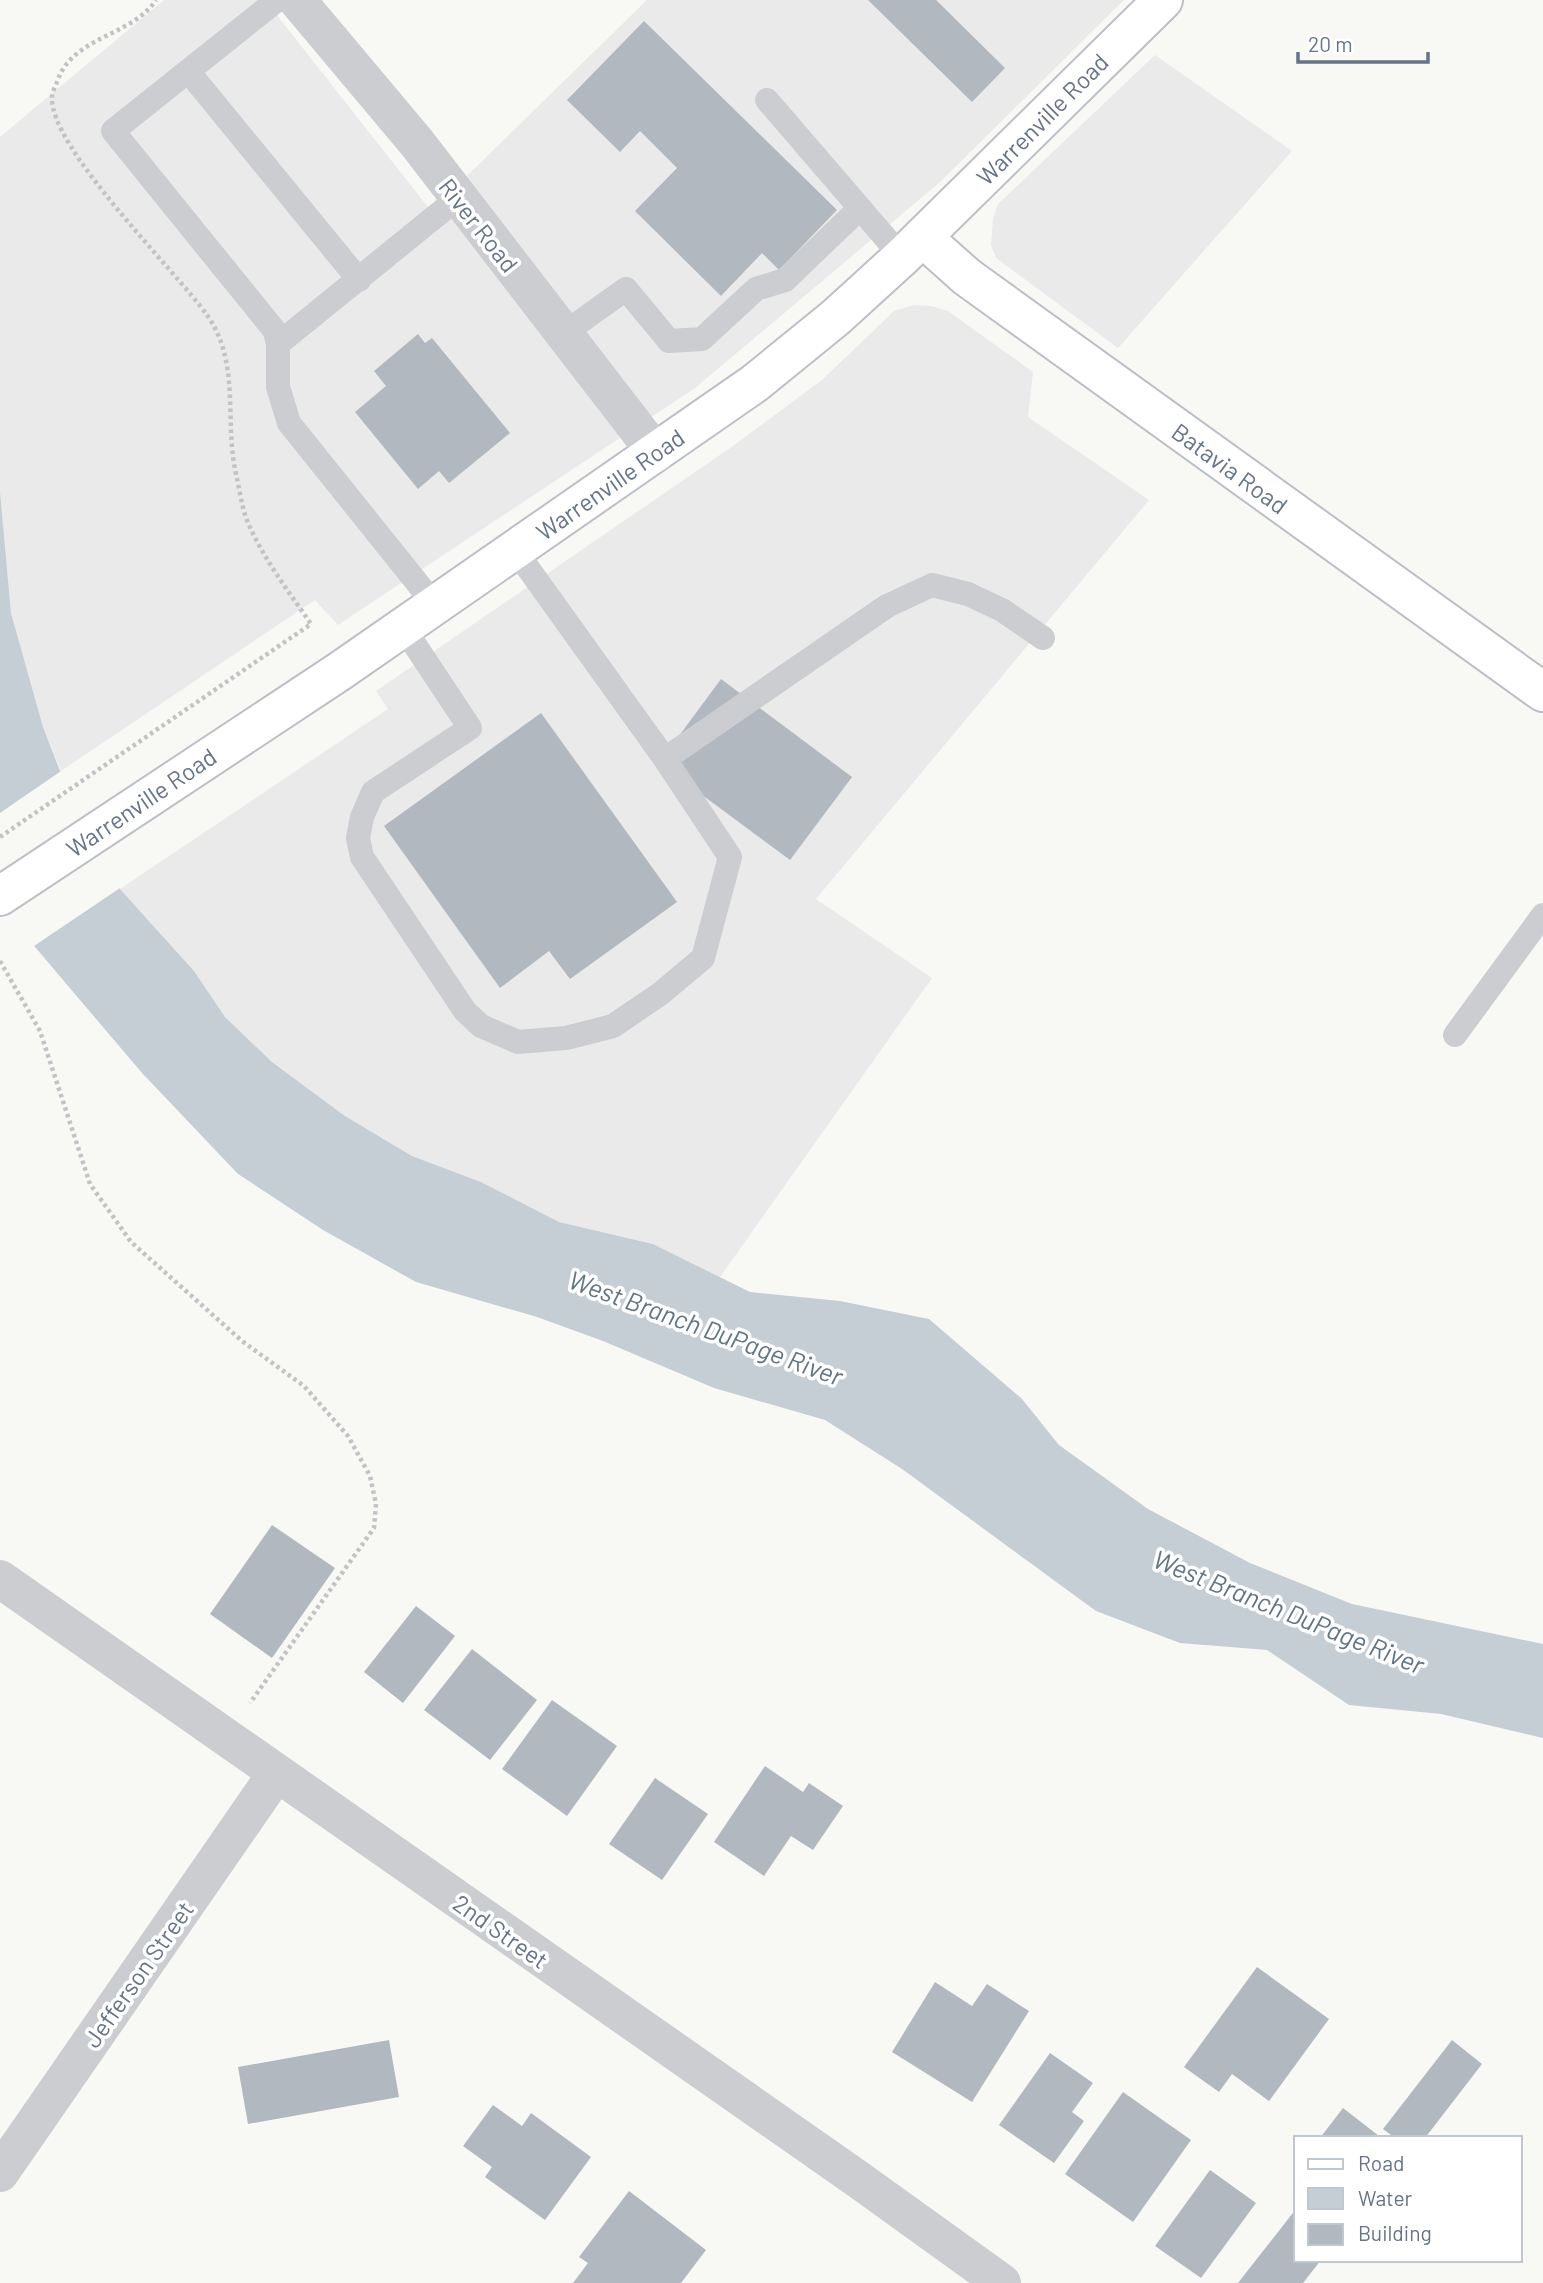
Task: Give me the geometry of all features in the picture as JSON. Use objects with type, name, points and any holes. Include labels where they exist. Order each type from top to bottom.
[{"type":"main road","name":"Warrenville Road","points":[[0,896],[340,671],[755,383],[835,318],[912,247],[1163,0]]},
{"type":"main road","name":"Batavia Road","points":[[912,247],[967,277],[1543,692]]},
{"type":"street","name":"River Road","points":[[298,0],[417,143],[656,453]]},
{"type":"street","name":"2nd Street","points":[[0,1579],[1002,2283]]},
{"type":"street","name":"Jefferson Street","points":[[0,2173],[276,1774]]},
{"type":"lane","points":[[277,0],[113,131],[275,331],[278,344],[278,387],[289,423],[435,605]]},
{"type":"lane","points":[[188,71],[359,280]]},
{"type":"lane","points":[[767,100],[859,209],[912,247]]},
{"type":"lane","points":[[278,344],[458,198]]},
{"type":"lane","points":[[564,334],[626,289],[669,341],[702,340],[756,289],[785,280],[859,209]]},
{"type":"lane","points":[[403,627],[470,728],[373,792],[362,817],[358,838],[362,857],[465,1011],[481,1026],[518,1042],[566,1038],[613,1026],[660,994],[703,958],[730,857],[665,759],[514,550]]},
{"type":"lane","points":[[665,759],[887,606],[932,585],[968,594],[1002,610],[1043,638]]},
{"type":"lane","points":[[1455,1035],[1543,915]]},
{"type":"path","points":[[0,837],[311,624],[270,563],[248,523],[235,470],[226,357],[208,317],[83,166],[58,127],[52,97],[59,74],[72,56],[131,23],[156,0]]},
{"type":"path","points":[[0,961],[40,1031],[90,1184],[131,1242],[242,1341],[304,1386],[348,1436],[370,1476],[376,1504],[374,1528],[268,1681]]},
{"type":"shaded area","points":[[164,0],[265,0],[431,211],[647,0],[1124,0],[939,183],[695,388],[338,625],[315,600],[61,771],[43,727],[11,613],[0,491],[0,137]]},
{"type":"shaded area","points":[[1155,55],[1292,151],[1118,348],[996,258],[991,245],[993,219],[998,204]]},
{"type":"shaded area","points":[[914,305],[948,311],[1033,372],[1028,417],[1149,500],[816,899],[932,978],[720,1277],[653,1244],[559,1222],[481,1182],[412,1156],[345,1116],[272,1062],[225,1017],[194,971],[120,889],[388,709],[376,691],[733,446],[823,379],[894,311]]},
{"type":"water","name":"West Branch DuPage River","points":[[0,491],[11,613],[43,727],[78,817],[120,889],[194,971],[225,1017],[272,1062],[345,1116],[412,1156],[481,1182],[559,1222],[653,1244],[750,1292],[840,1301],[929,1319],[1022,1399],[1059,1445],[1148,1509],[1250,1563],[1352,1604],[1543,1644],[1543,1738],[1441,1714],[1349,1705],[1267,1650],[1180,1643],[1096,1611],[902,1469],[825,1420],[714,1388],[603,1341],[537,1317],[416,1282],[323,1230],[238,1174],[142,1073],[35,947],[0,898]]},
{"type":"pier","points":[[64,769],[81,815],[123,886],[31,948],[0,904],[0,813]]},
{"type":"building","points":[[868,0],[936,0],[1005,68],[972,102]]},
{"type":"building","points":[[644,21],[837,210],[779,270],[762,253],[721,296],[635,211],[677,168],[640,131],[620,152],[567,100]]},
{"type":"building","points":[[418,334],[425,343],[432,338],[510,433],[449,483],[439,471],[418,489],[355,412],[386,386],[374,371]]},
{"type":"building","points":[[721,679],[852,777],[790,860],[659,763]]},
{"type":"building","points":[[541,713],[677,902],[570,979],[549,951],[500,988],[384,826]]},
{"type":"building","points":[[272,1525],[335,1568],[272,1658],[210,1614]]},
{"type":"building","points":[[416,1606],[455,1636],[403,1703],[364,1672]]},
{"type":"building","points":[[472,1649],[537,1700],[490,1760],[424,1710]]},
{"type":"building","points":[[552,1700],[617,1746],[567,1816],[502,1769]]},
{"type":"building","points":[[765,1766],[803,1792],[809,1783],[843,1806],[813,1850],[791,1836],[764,1876],[714,1842]]},
{"type":"building","points":[[655,1778],[708,1814],[662,1880],[609,1844]]},
{"type":"building","points":[[1257,1967],[1329,2019],[1269,2101],[1232,2074],[1219,2092],[1184,2067]]},
{"type":"building","points":[[935,1982],[972,2006],[987,1984],[1029,2011],[972,2102],[892,2052]]},
{"type":"building","points":[[389,2040],[399,2097],[248,2124],[238,2067]]},
{"type":"building","points":[[1452,2040],[1482,2064],[1427,2136],[1392,2136],[1383,2129]]},
{"type":"building","points":[[1050,2053],[1093,2083],[1072,2112],[1084,2121],[1054,2163],[999,2125]]},
{"type":"building","points":[[1123,2092],[1191,2140],[1133,2222],[1065,2174]]},
{"type":"building","points":[[493,2105],[522,2126],[531,2113],[591,2157],[545,2220],[485,2177],[492,2167],[463,2146]]},
{"type":"building","points":[[1343,2108],[1379,2136],[1322,2136]]},
{"type":"building","points":[[1210,2170],[1256,2203],[1201,2278],[1155,2246]]},
{"type":"building","points":[[629,2191],[706,2250],[681,2283],[573,2283],[588,2263],[579,2257]]},
{"type":"building","points":[[1294,2212],[1294,2262],[1319,2262],[1303,2283],[1238,2283]]}]
